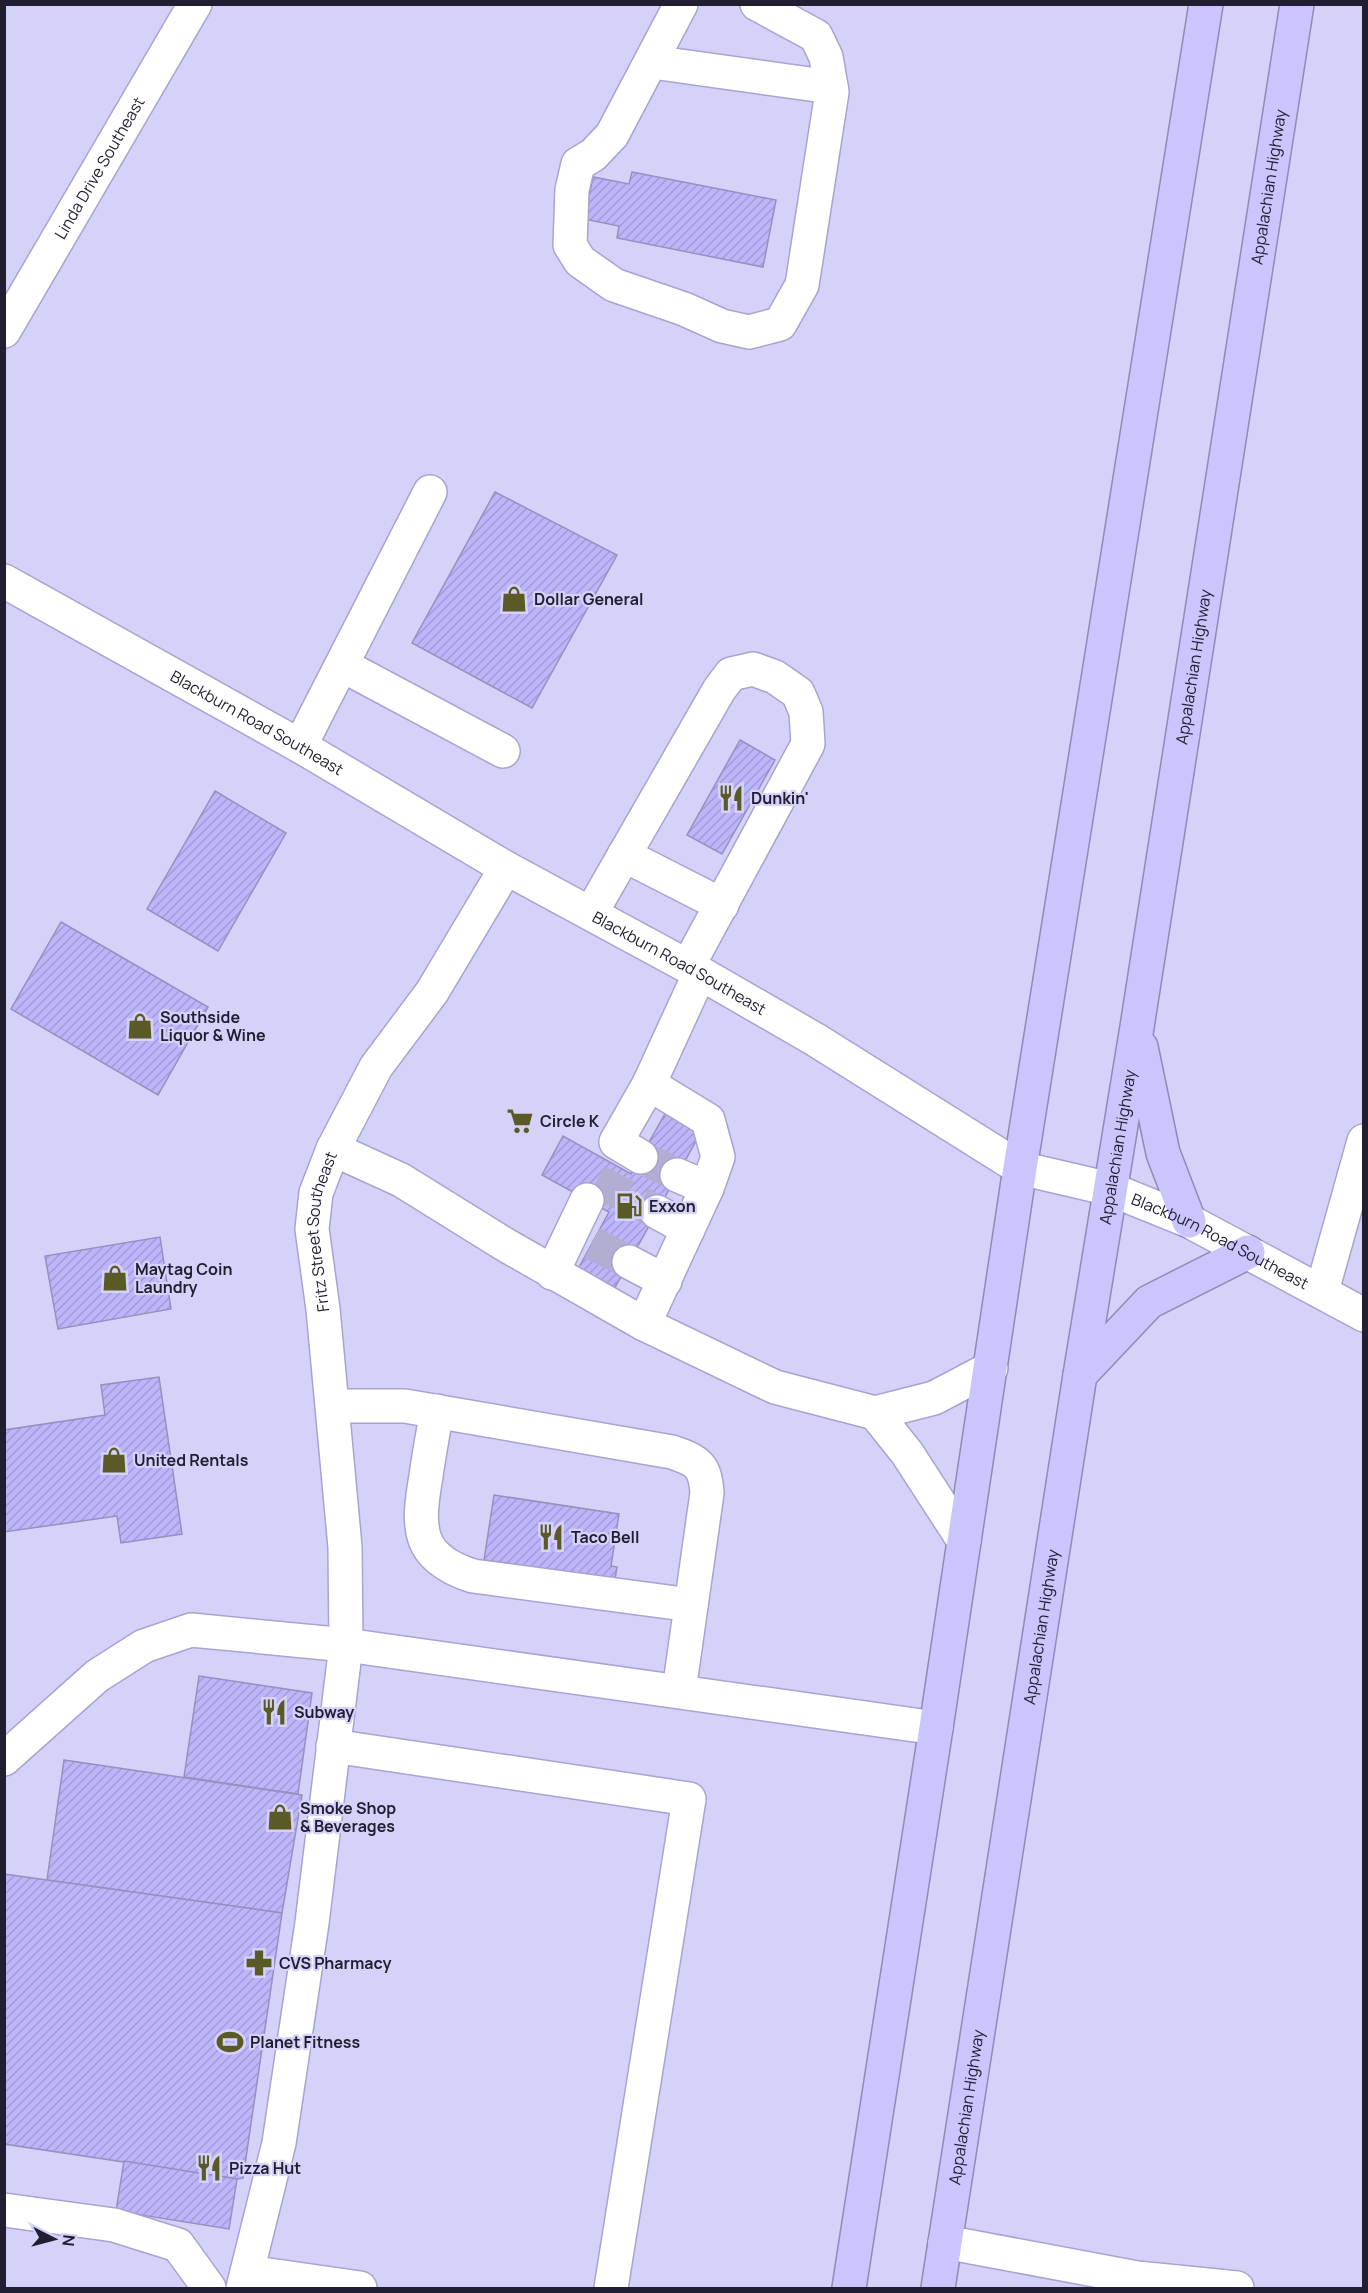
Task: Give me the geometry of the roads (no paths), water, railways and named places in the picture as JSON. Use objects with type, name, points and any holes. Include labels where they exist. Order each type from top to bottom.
[{"type":"highway","points":[[849,2289],[1020,1168],[1206,4]]},
{"type":"highway","name":"Appalachian Highway","points":[[938,2289],[1297,4]]},
{"type":"highway","points":[[1137,1027],[1162,1153],[1190,1221]]},
{"type":"highway","points":[[1080,1375],[1149,1302],[1248,1252]]},
{"type":"street","name":"Linda Drive Southeast","points":[[4,331],[195,4]]},
{"type":"street","points":[[681,4],[612,135],[593,155],[578,164],[572,190],[570,245],[580,261],[614,285],[684,309],[722,326],[749,332],[780,324],[802,285],[832,92],[826,57],[816,36],[757,4]]},
{"type":"street","points":[[652,62],[831,87]]},
{"type":"street","points":[[300,746],[430,492]]},
{"type":"street","name":"Blackburn Road Southeast","points":[[4,581],[300,746],[506,868],[694,969],[816,1040],[1020,1168],[1110,1189],[1190,1221],[1364,1316]]},
{"type":"street","points":[[342,665],[503,752]]},
{"type":"street","points":[[591,913],[731,674],[753,669],[775,677],[798,693],[806,712],[808,744],[722,905],[621,1153]]},
{"type":"street","points":[[624,855],[722,905]]},
{"type":"street","name":"Fritz Street Southeast","points":[[245,2280],[279,2143],[312,1923],[346,1645],[345,1547],[323,1309],[312,1229],[316,1193],[333,1149],[376,1067],[432,992],[506,868]]},
{"type":"street","points":[[644,1324],[707,1188],[718,1157],[708,1120],[649,1084]]},
{"type":"street","points":[[1322,1292],[1364,1141]]},
{"type":"street","points":[[333,1149],[401,1180],[552,1273],[644,1324],[775,1387],[875,1413],[934,1398],[991,1368]]},
{"type":"street","points":[[677,1175],[707,1188]]},
{"type":"street","points":[[552,1273],[582,1237],[587,1200]]},
{"type":"street","points":[[657,1212],[688,1229]]},
{"type":"street","points":[[629,1262],[665,1281]]},
{"type":"street","points":[[333,1406],[405,1406],[672,1452],[692,1459],[706,1474],[707,1493],[679,1691]]},
{"type":"street","points":[[437,1411],[420,1509],[422,1534],[430,1548],[441,1560],[456,1570],[473,1576],[691,1605]]},
{"type":"street","points":[[875,1413],[907,1453],[964,1541]]},
{"type":"street","points":[[4,1759],[97,1676],[144,1646],[191,1630],[346,1645],[936,1728]]},
{"type":"street","points":[[333,1746],[689,1800],[611,2289]]},
{"type":"street","points":[[4,2210],[114,2225],[178,2245],[208,2289]]},
{"type":"street","points":[[945,2242],[1137,2278],[1237,2289]]},
{"type":"street","points":[[245,2280],[360,2289]]},
{"type":"tunnel","points":[[641,1157],[677,1175]]},
{"type":"tunnel","points":[[597,1181],[657,1212]]},
{"type":"tunnel","points":[[592,1243],[629,1262]]},
{"type":"place","name":"Dollar General","points":[[514,599]]},
{"type":"place","name":"Dunkin'","points":[[731,798]]},
{"type":"place","name":"Southside Liquor & Wine","points":[[140,1026]]},
{"type":"place","name":"Circle K","points":[[520,1121]]},
{"type":"place","name":"Exxon","points":[[629,1206]]},
{"type":"place","name":"Maytag Coin Laundry","points":[[115,1278]]},
{"type":"place","name":"United Rentals","points":[[114,1460]]},
{"type":"place","name":"Taco Bell","points":[[551,1537]]},
{"type":"place","name":"Subway","points":[[274,1712]]},
{"type":"place","name":"Smoke Shop & Beverages","points":[[280,1817]]},
{"type":"place","name":"CVS Pharmacy","points":[[259,1963]]},
{"type":"place","name":"Planet Fitness","points":[[230,2042]]},
{"type":"place","name":"Pizza Hut","points":[[209,2168]]}]
